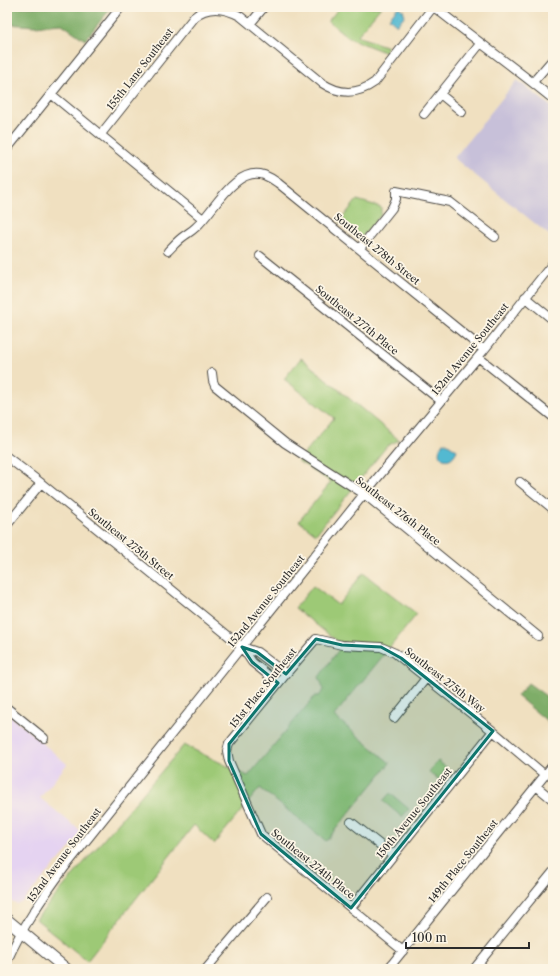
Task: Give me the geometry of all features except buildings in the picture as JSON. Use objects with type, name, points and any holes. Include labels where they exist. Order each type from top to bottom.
[{"type":"main road","points":[[7,920],[66,969]]},
{"type":"street","points":[[7,149],[121,7]]},
{"type":"street","points":[[264,7],[250,24],[322,83],[330,89],[339,92],[358,91],[367,88],[375,82],[433,7],[480,44],[533,82],[553,99]]},
{"type":"street","name":"155th Lane Southeast","points":[[101,134],[194,17],[200,12],[217,9],[229,10],[250,24]]},
{"type":"street","points":[[424,114],[480,44]]},
{"type":"street","points":[[533,82],[553,59]]},
{"type":"street","points":[[51,94],[203,219],[197,227],[183,236],[168,251]]},
{"type":"street","points":[[440,94],[462,112]]},
{"type":"street","name":"Southeast 278th Street","points":[[203,219],[229,188],[241,178],[253,175],[264,175],[278,183],[360,248],[484,350]]},
{"type":"street","points":[[360,248],[392,208],[396,200],[396,191],[450,202],[495,237]]},
{"type":"street","name":"Southeast 277th Place","points":[[260,256],[441,401]]},
{"type":"street","name":"152nd Avenue Southeast","points":[[7,961],[43,896],[65,867],[364,494],[484,350],[553,263]]},
{"type":"street","points":[[525,297],[553,320]]},
{"type":"street","points":[[478,357],[552,413]]},
{"type":"street","name":"Southeast 276th Place","points":[[212,373],[213,381],[216,386],[285,443],[364,494],[538,636]]},
{"type":"street","name":"Southeast 275th Street","points":[[7,457],[242,647],[252,662],[278,683]]},
{"type":"street","points":[[520,482],[553,509]]},
{"type":"street","points":[[7,525],[41,483]]},
{"type":"street","name":"151st Place Southeast","points":[[227,751],[230,744],[278,683],[316,639]]},
{"type":"street","name":"Southeast 275th Way","points":[[316,639],[342,645],[381,647],[395,653],[427,677],[546,775]]},
{"type":"street","name":"Southeast 275th Street","points":[[242,647],[257,652],[286,674]]},
{"type":"street","points":[[394,718],[427,677]]},
{"type":"street","points":[[7,708],[44,738]]},
{"type":"street","name":"150th Avenue Southeast","points":[[351,908],[493,731]]},
{"type":"street","name":"Southeast 274th Place","points":[[227,751],[229,761],[261,834],[403,951]]},
{"type":"street","name":"149th Place Southeast","points":[[388,969],[553,765]]},
{"type":"street","points":[[536,786],[553,800]]},
{"type":"street","points":[[351,822],[393,855]]},
{"type":"street","points":[[474,969],[553,872]]},
{"type":"street","points":[[206,969],[267,897]]},
{"type":"highlighted area","points":[[316,639],[342,645],[381,647],[401,658],[493,731],[351,908],[261,834],[229,761],[229,744],[278,683],[252,662],[242,647],[257,652],[286,674]]},
{"type":"shaded area","points":[[517,80],[553,108],[553,238],[454,158]]},
{"type":"shaded area","points":[[7,713],[67,764],[40,798],[83,833],[22,902],[17,904],[7,900]]},
{"type":"green space","points":[[7,7],[112,7],[85,40],[62,24],[34,26],[7,24]]},
{"type":"green space","points":[[340,7],[381,7],[357,36],[388,47],[384,52],[349,38],[328,21]]},
{"type":"green space","points":[[357,200],[381,207],[381,215],[361,238],[354,235],[339,222]]},
{"type":"green space","points":[[301,358],[399,440],[387,446],[316,534],[299,521],[331,482],[298,461],[334,418],[284,379]]},
{"type":"green space","points":[[363,573],[417,614],[334,716],[390,763],[326,841],[260,788],[214,844],[194,825],[87,961],[36,919],[184,745],[248,776],[315,696],[319,696],[324,690],[319,677],[342,645],[295,608],[313,586],[338,605]]},
{"type":"green space","points":[[528,683],[553,701],[553,726],[517,696]]},
{"type":"green space","points":[[438,761],[447,768],[438,780],[429,772]]},
{"type":"green space","points":[[390,793],[409,809],[402,817],[383,801]]},
{"type":"water","points":[[398,7],[403,10],[405,15],[397,25],[389,18]]},
{"type":"water","points":[[445,442],[457,450],[454,456],[446,460],[440,456],[439,452]]}]
